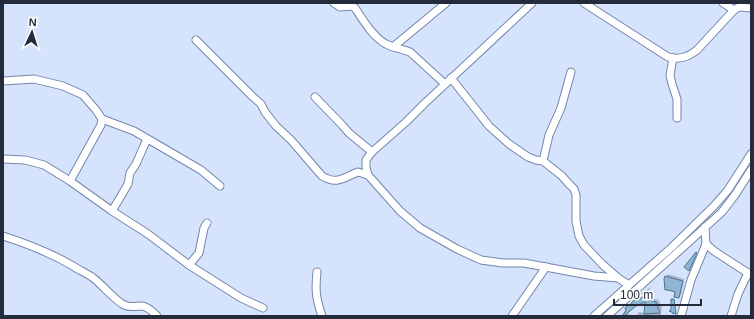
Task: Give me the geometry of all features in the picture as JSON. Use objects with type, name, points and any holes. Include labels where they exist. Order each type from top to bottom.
[{"type":"street","points":[[334,3],[339,6],[345,5],[355,8],[371,30],[379,38],[393,47],[410,52],[445,84]]},
{"type":"street","points":[[393,47],[446,3]]},
{"type":"street","points":[[532,3],[406,122],[372,152],[366,160],[368,175],[400,211],[420,228],[457,249],[481,260],[502,263],[524,263],[594,276],[618,278]]},
{"type":"street","points":[[584,3],[668,57],[680,59],[694,52],[734,10],[738,8],[751,8]]},
{"type":"street","points":[[723,3],[734,10]]},
{"type":"street","points":[[196,40],[261,104],[268,117],[291,140],[322,176],[336,181],[358,172],[368,175]]},
{"type":"street","points":[[673,58],[670,75],[677,99],[677,118]]},
{"type":"street","points":[[543,161],[548,135],[561,108],[571,72]]},
{"type":"street","points":[[451,78],[489,126],[509,144],[528,157],[543,161],[562,176],[574,189],[576,195],[576,221],[579,236],[584,245],[618,278],[629,285]]},
{"type":"street","points":[[3,81],[34,79],[63,86],[82,95],[102,119],[134,131],[147,140],[201,170],[220,186]]},
{"type":"street","points":[[315,97],[349,133],[372,152]]},
{"type":"street","points":[[70,181],[101,125],[102,119]]},
{"type":"street","points":[[112,211],[128,184],[130,173],[136,164],[147,140]]},
{"type":"street","points":[[594,316],[671,248],[714,206],[728,190],[751,154]]},
{"type":"street","points":[[3,159],[25,160],[44,165],[148,234],[189,265],[241,298],[263,308]]},
{"type":"street","points":[[607,316],[705,227],[728,204],[751,170]]},
{"type":"street","points":[[189,265],[199,253],[204,228],[208,223]]},
{"type":"street","points":[[681,316],[691,280],[706,244],[705,227]]},
{"type":"street","points":[[3,236],[25,243],[54,256],[90,276],[126,306],[143,306],[150,309],[157,316]]},
{"type":"street","points":[[706,244],[714,252],[750,274],[736,301],[731,316]]},
{"type":"street","points":[[512,316],[546,267]]},
{"type":"street","points":[[317,272],[316,298],[322,316]]},
{"type":"building","points":[[696,252],[697,253],[689,271],[684,267]]},
{"type":"building","points":[[665,276],[683,281],[679,298],[674,297],[675,292],[665,290]]},
{"type":"building","points":[[644,297],[643,298],[656,302],[660,313],[644,314],[645,302],[636,306],[624,316],[623,315],[626,310],[625,308],[628,305],[629,306],[634,300]]},
{"type":"building","points":[[671,299],[674,299],[676,314],[669,311],[671,309]]}]
